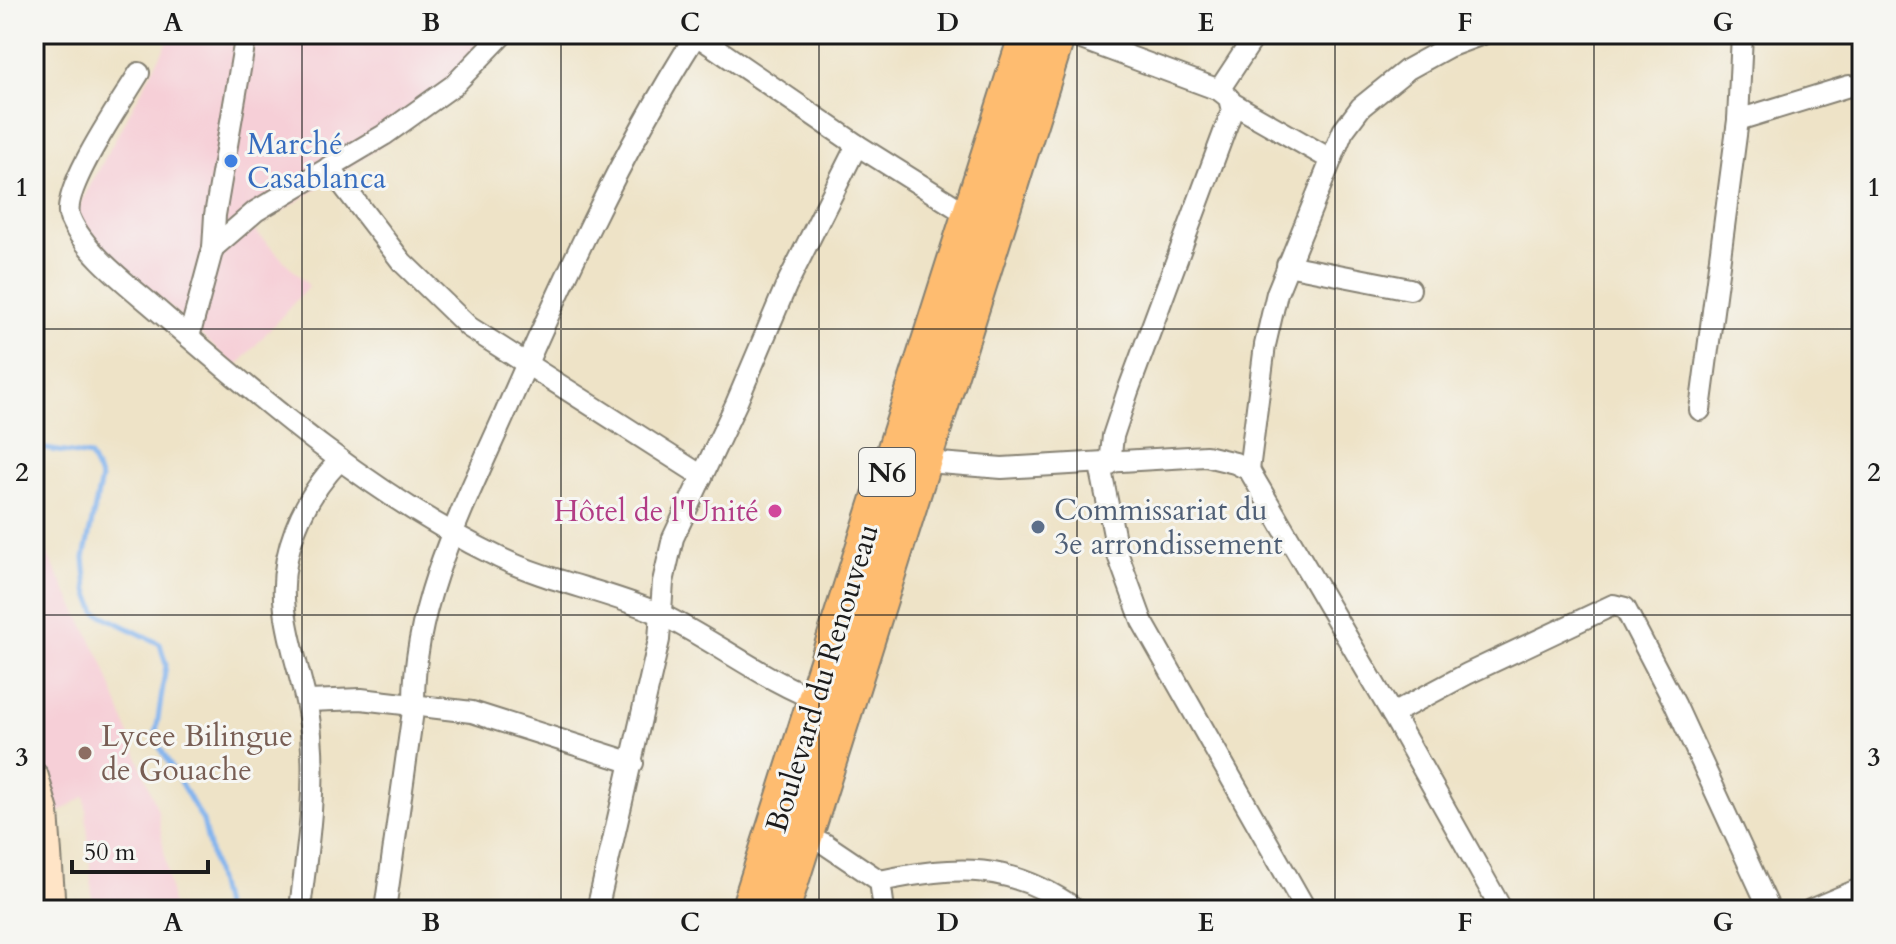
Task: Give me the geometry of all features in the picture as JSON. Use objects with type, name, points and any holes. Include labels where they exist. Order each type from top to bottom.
[{"type":"highway","name":"Boulevard du Renouveau","points":[[983,223],[1028,34]]},
{"type":"highway","name":"Boulevard du Renouveau","points":[[749,910],[790,830],[983,223],[1057,34]]},
{"type":"highway","name":"Boulevard du Renouveau","points":[[781,910],[790,830]]},
{"type":"street","points":[[189,337],[213,248],[215,215],[246,34]]},
{"type":"street","points":[[213,248],[256,211],[384,135],[454,85],[503,34]]},
{"type":"street","points":[[385,910],[414,704],[413,672],[423,623],[453,534],[523,364],[609,186],[695,34],[857,145],[983,223]]},
{"type":"street","points":[[1068,34],[1226,97],[1330,159]]},
{"type":"street","points":[[1256,34],[1226,97],[1232,111],[1128,391],[1105,465],[1118,555],[1136,609],[1306,910]]},
{"type":"street","points":[[1249,470],[1265,345],[1287,265],[1343,131],[1361,107],[1386,85],[1427,57],[1483,34]]},
{"type":"street","points":[[1700,410],[1738,120],[1742,34]]},
{"type":"street","points":[[139,73],[81,172],[68,202],[69,217],[107,266],[340,460],[453,534],[504,560],[659,614],[829,704]]},
{"type":"street","points":[[1738,120],[1849,86]]},
{"type":"street","points":[[597,910],[659,640],[659,614],[673,538],[786,286],[857,145]]},
{"type":"street","points":[[329,167],[348,197],[433,296],[523,364],[702,476]]},
{"type":"street","points":[[1287,265],[1410,289]]},
{"type":"street","points":[[906,461],[1002,468],[1105,465],[1206,456],[1249,470],[1502,910]]},
{"type":"street","points":[[304,910],[301,900],[310,825],[308,701],[285,610],[284,572],[293,534],[303,512],[321,481],[340,460]]},
{"type":"street","points":[[1392,714],[1467,674],[1613,605],[1625,608],[1675,704],[1770,910]]},
{"type":"street","points":[[308,701],[361,699],[472,712],[633,763]]},
{"type":"street","points":[[34,777],[44,812],[51,910]]},
{"type":"street","points":[[790,830],[880,881],[931,871],[988,870],[1016,877],[1045,890],[1077,910]]},
{"type":"street","points":[[880,881],[884,910]]},
{"type":"street","points":[[1810,910],[1862,888]]},
{"type":"shaded area","name":"Marché Casablanca","points":[[172,34],[508,34],[430,114],[254,230],[309,286],[236,367],[80,225],[78,208]]},
{"type":"shaded area","name":"Lycee Bilingue de Gouache","points":[[34,528],[102,661],[158,811],[173,910],[93,910],[85,796],[34,828]]},
{"type":"waterway","points":[[34,375],[42,400],[34,416]]},
{"type":"waterway","points":[[34,437],[39,448],[90,456],[101,479],[84,558],[87,589],[96,612],[160,644],[166,665],[155,739],[203,821],[224,910]]},
{"type":"place","name":"Marché Casablanca","points":[[231,161]]},
{"type":"place","name":"Hôtel de l'Unité","points":[[775,511]]},
{"type":"place","name":"Commissariat du 3e arrondissement","points":[[1038,527]]},
{"type":"place","name":"Lycee Bilingue de Gouache","points":[[85,753]]}]
